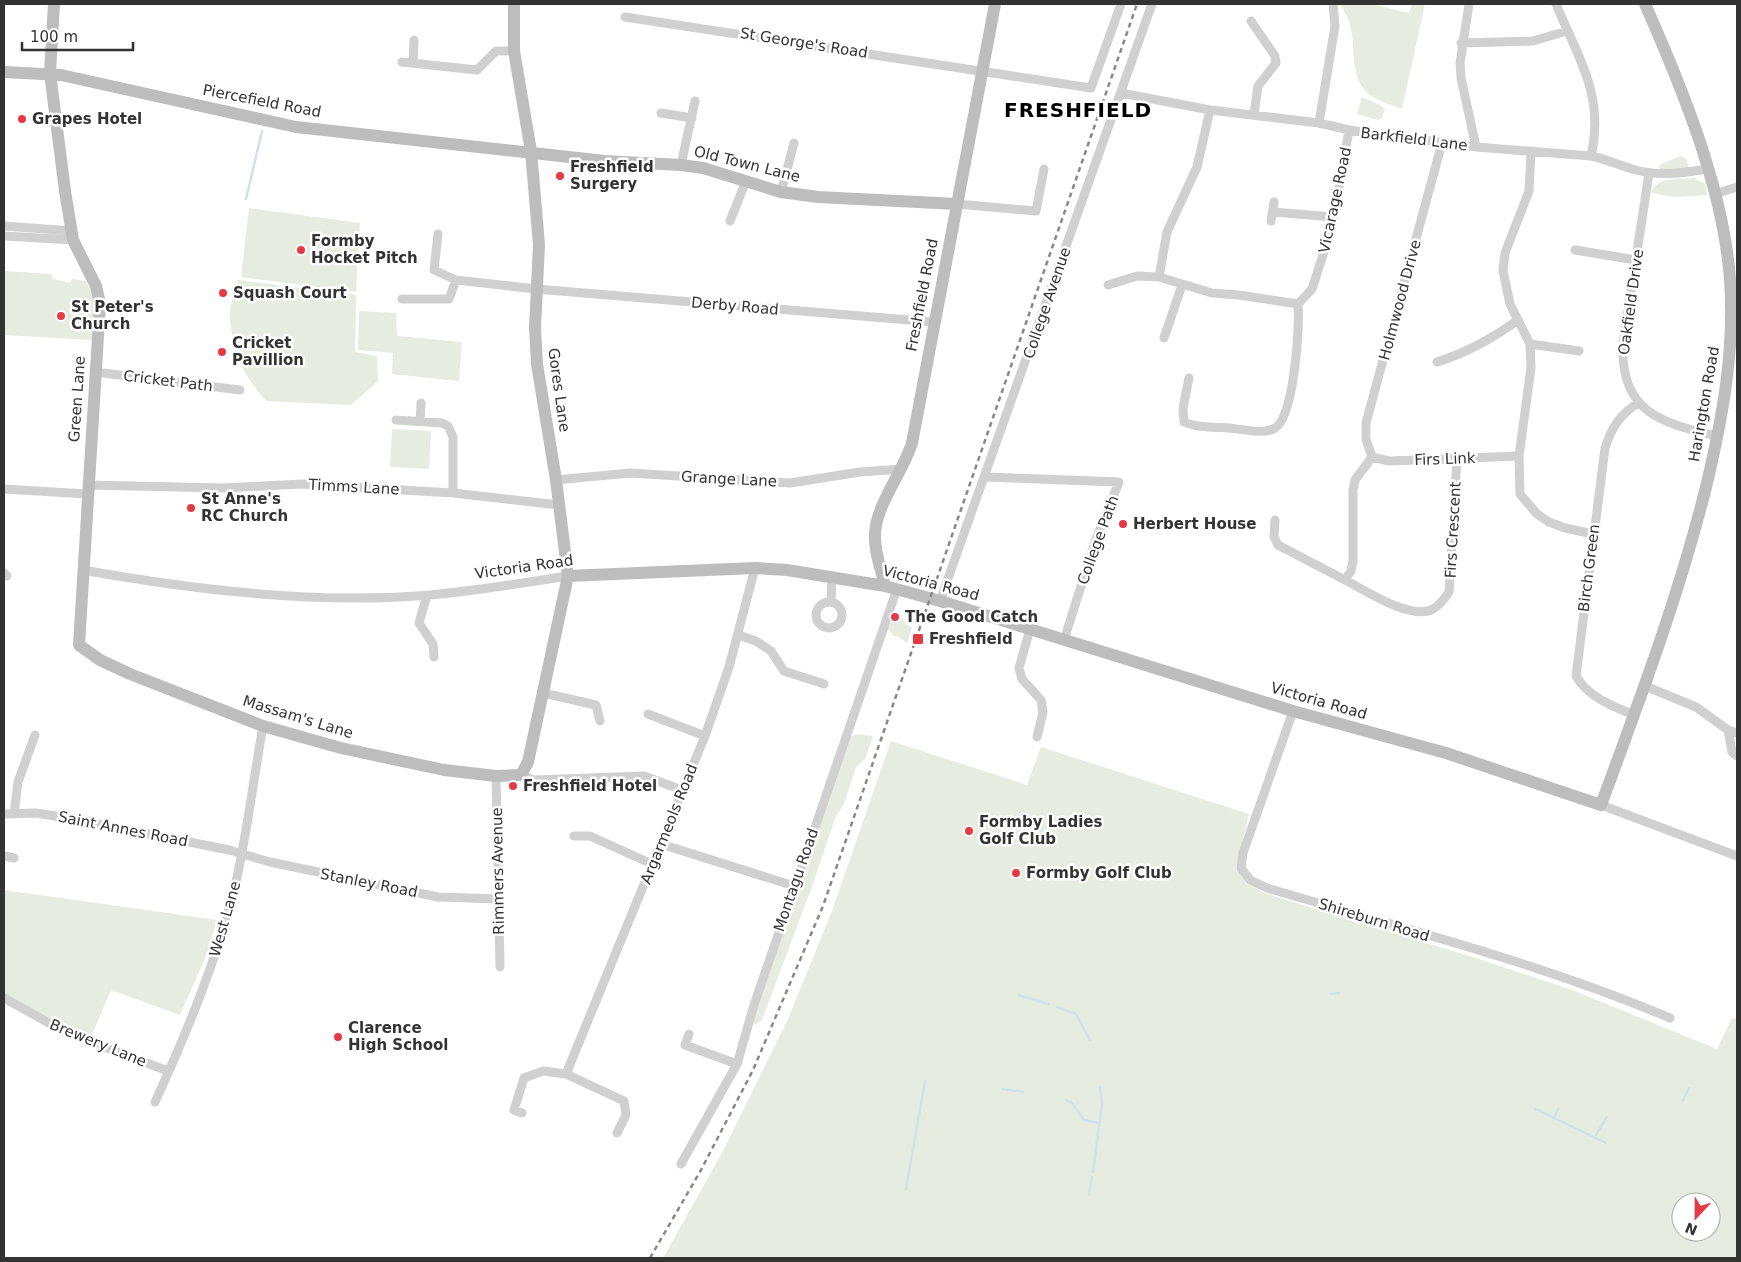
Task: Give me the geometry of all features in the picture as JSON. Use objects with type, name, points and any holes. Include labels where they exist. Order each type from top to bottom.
[{"type":"street","name":"Green Lane","points":[[54,4],[50,73],[72,235],[96,286],[100,304],[78,645]]},
{"type":"street","name":"Gores Lane","points":[[514,4],[514,50],[531,151],[539,245],[536,289],[537,364],[556,480],[568,576],[528,762],[521,775]]},
{"type":"street","name":"Freshfield Road","points":[[891,588],[877,556],[875,533],[890,490],[902,469],[912,443],[933,322],[995,4]]},
{"type":"street","points":[[982,72],[1091,88],[1121,4]]},
{"type":"street","name":"College Avenue","points":[[940,601],[986,477],[1152,4]]},
{"type":"street","points":[[1319,123],[1335,26],[1333,4]]},
{"type":"street","points":[[1468,4],[1461,43],[1461,78],[1476,147]]},
{"type":"street","points":[[1556,4],[1589,81],[1594,99],[1595,138],[1591,156]]},
{"type":"street","name":"Harington Road","points":[[1601,806],[1645,686],[1682,576],[1717,436],[1728,378],[1734,311],[1728,267],[1714,194],[1707,169],[1675,77],[1645,4]]},
{"type":"street","name":"St George's Road","points":[[625,17],[982,72]]},
{"type":"street","points":[[1251,21],[1275,56],[1276,64],[1258,86],[1254,114]]},
{"type":"street","points":[[1461,43],[1533,41],[1567,31]]},
{"type":"street","points":[[412,63],[414,40]]},
{"type":"street","points":[[402,62],[477,70],[496,51],[514,50]]},
{"type":"street","name":"Piercefield Road","points":[[4,72],[50,73],[296,126],[531,151]]},
{"type":"street","name":"Barkfield Lane","points":[[1121,94],[1210,110],[1319,123],[1349,130],[1442,143],[1591,156],[1649,173],[1672,175],[1707,169]]},
{"type":"street","points":[[681,165],[695,101]]},
{"type":"street","points":[[1159,277],[1167,232],[1197,167],[1210,110]]},
{"type":"street","points":[[661,113],[692,118]]},
{"type":"street","name":"Vicarage Road","points":[[1298,304],[1312,289],[1323,258],[1333,217],[1349,130]]},
{"type":"street","points":[[781,192],[794,143]]},
{"type":"street","name":"Holmwood Drive","points":[[1372,456],[1366,439],[1366,423],[1442,143]]},
{"type":"street","name":"Old Town Lane","points":[[531,151],[605,161],[703,168],[781,192],[818,197],[957,204]]},
{"type":"street","points":[[1531,151],[1529,191],[1505,253],[1504,271],[1505,286],[1518,320],[1525,330],[1530,344],[1531,368],[1519,456],[1520,494],[1537,514],[1565,528],[1593,534]]},
{"type":"street","points":[[957,204],[1036,211],[1044,169]]},
{"type":"street","name":"Oakfield Drive","points":[[1649,173],[1622,362],[1630,388],[1639,402],[1660,419],[1673,426],[1717,436]]},
{"type":"street","points":[[730,221],[746,181]]},
{"type":"street","points":[[1714,194],[1737,187]]},
{"type":"street","points":[[1271,221],[1273,207],[1333,217]]},
{"type":"street","points":[[4,226],[72,235]]},
{"type":"street","name":"Derby Road","points":[[438,234],[434,270],[456,280],[536,289],[933,322]]},
{"type":"street","points":[[4,236],[72,235]]},
{"type":"street","points":[[1576,250],[1636,260]]},
{"type":"street","points":[[1108,285],[1137,276],[1159,277],[1212,293],[1298,304],[1294,379],[1284,420],[1276,428],[1266,431],[1184,422],[1183,408],[1189,378]]},
{"type":"street","points":[[402,299],[449,298],[456,280]]},
{"type":"street","points":[[1164,338],[1182,285]]},
{"type":"street","points":[[1437,362],[1465,352],[1499,334],[1518,320]]},
{"type":"street","points":[[1530,344],[1579,351]]},
{"type":"street","name":"Cricket Path","points":[[95,372],[240,390]]},
{"type":"street","name":"Birch Green","points":[[1634,714],[1592,694],[1581,685],[1576,676],[1593,534],[1609,436],[1621,415],[1639,402]]},
{"type":"street","points":[[420,422],[421,403]]},
{"type":"street","points":[[396,420],[442,423],[452,430],[453,492]]},
{"type":"street","points":[[1345,580],[1351,570],[1352,561],[1352,490],[1355,480],[1372,456]]},
{"type":"street","name":"Firs Link","points":[[1372,456],[1389,461],[1519,456]]},
{"type":"street","name":"Firs Crescent","points":[[1275,520],[1274,537],[1278,545],[1378,597],[1416,612],[1432,610],[1449,592],[1457,459]]},
{"type":"street","name":"Grange Lane","points":[[556,480],[630,473],[790,483],[860,472],[902,469]]},
{"type":"street","name":"College Path","points":[[986,477],[1119,482],[1096,539],[1064,640]]},
{"type":"street","name":"Timms Lane","points":[[4,489],[223,488],[302,484],[453,492],[559,505]]},
{"type":"street","name":"Victoria Road","points":[[83,570],[263,593],[330,598],[427,595],[503,587],[568,576],[755,568],[787,570],[891,588],[940,601],[1293,711],[1446,753],[1601,806],[1737,856]]},
{"type":"street","name":"Argarmeols Road","points":[[566,1074],[705,736],[738,635],[755,568]]},
{"type":"street","points":[[831,602],[832,578]]},
{"type":"street","name":"Montagu Road","points":[[681,1164],[737,1064],[754,1005],[794,886],[845,738],[851,727],[891,588]]},
{"type":"street","points":[[427,595],[419,623],[422,631],[432,644],[434,657]]},
{"type":"street","points":[[1030,629],[1019,668],[1022,678],[1041,700],[1043,712],[1037,737]]},
{"type":"street","points":[[738,635],[756,641],[771,651],[784,671],[824,684]]},
{"type":"street","name":"Massam's Lane","points":[[78,645],[100,660],[130,674],[263,726],[341,748],[444,770],[496,776],[521,775]]},
{"type":"street","points":[[1645,686],[1696,707],[1728,730],[1737,733]]},
{"type":"street","points":[[543,693],[596,705],[600,721]]},
{"type":"street","name":"Shireburn Road","points":[[1293,711],[1243,853],[1241,868],[1250,880],[1267,888],[1484,953],[1617,996],[1670,1018]]},
{"type":"street","points":[[648,714],[705,736]]},
{"type":"street","name":"West Lane","points":[[155,1102],[205,984],[225,922],[241,854],[263,726]]},
{"type":"street","points":[[1728,730],[1732,752],[1737,756]]},
{"type":"street","points":[[14,814],[18,782],[35,735]]},
{"type":"street","points":[[521,775],[534,780],[644,776],[682,790]]},
{"type":"street","name":"Rimmers Avenue","points":[[496,776],[500,967]]},
{"type":"street","name":"Saint Annes Road","points":[[4,814],[36,813],[74,819],[241,854]]},
{"type":"street","points":[[574,836],[590,836],[652,864]]},
{"type":"street","points":[[660,844],[794,886]]},
{"type":"street","name":"Stanley Road","points":[[241,854],[331,876],[438,897],[500,899]]},
{"type":"street","points":[[4,856],[14,858]]},
{"type":"street","name":"Brewery Lane","points":[[4,998],[65,1032],[168,1071]]},
{"type":"street","points":[[690,1034],[682,1048],[737,1064]]},
{"type":"street","points":[[522,1113],[514,1110],[524,1078],[543,1071],[566,1074],[624,1101],[626,1115],[618,1133]]},
{"type":"shaded area","points":[[1339,4],[1371,4],[1409,13],[1412,4],[1425,4],[1402,109],[1376,99],[1363,88],[1355,66],[1351,28],[1347,16]]},
{"type":"shaded area","points":[[1362,97],[1385,109],[1382,118],[1378,120],[1357,114]]},
{"type":"shaded area","points":[[1681,156],[1686,159],[1689,168],[1660,170],[1659,165]]},
{"type":"shaded area","points":[[1694,178],[1705,184],[1707,195],[1675,197],[1651,193],[1663,181]]},
{"type":"shaded area","name":"Formby Hocket Pitch","points":[[249,208],[360,223],[356,292],[241,277]]},
{"type":"shaded area","points":[[4,271],[51,274],[53,279],[70,283],[72,279],[86,281],[95,301],[93,340],[4,335]]},
{"type":"shaded area","points":[[238,280],[356,295],[355,352],[377,356],[378,381],[351,405],[266,401],[245,372],[236,353],[231,331],[230,313]]},
{"type":"shaded area","points":[[359,311],[396,313],[397,336],[462,342],[459,381],[392,374],[393,353],[358,350]]},
{"type":"shaded area","points":[[392,429],[431,431],[429,469],[390,467]]},
{"type":"shaded area","points":[[899,617],[912,628],[907,643],[894,636],[888,629],[892,620],[897,622]]},
{"type":"shaded area","points":[[856,734],[873,736],[865,759],[856,767],[844,804],[836,816],[762,1020],[755,1025],[753,1021],[850,737]]},
{"type":"shaded area","name":"Formby Golf Club","points":[[891,741],[1027,785],[1041,747],[1249,814],[1236,869],[1247,884],[1267,894],[1482,960],[1572,990],[1717,1049],[1732,1018],[1737,1019],[1737,1258],[663,1258],[723,1151],[788,1019],[832,911]]},
{"type":"shaded area","points":[[4,890],[217,920],[206,956],[180,1015],[111,990],[89,1042],[4,998]]},
{"type":"waterway","points":[[246,199],[262,131]]},
{"type":"waterway","points":[[1331,994],[1339,993]]},
{"type":"waterway","points":[[1019,995],[1048,1004]]},
{"type":"waterway","points":[[1057,1007],[1076,1014],[1090,1040]]},
{"type":"waterway","points":[[906,1189],[925,1081]]},
{"type":"waterway","points":[[1093,1172],[1102,1103],[1100,1087]]},
{"type":"waterway","points":[[1683,1100],[1689,1088]]},
{"type":"waterway","points":[[1002,1089],[1023,1092]]},
{"type":"waterway","points":[[1066,1100],[1072,1103],[1084,1120],[1099,1123]]},
{"type":"waterway","points":[[1536,1109],[1606,1143]]},
{"type":"waterway","points":[[1554,1118],[1558,1109]]},
{"type":"waterway","points":[[1594,1138],[1607,1117]]},
{"type":"waterway","points":[[1089,1195],[1092,1177]]},
{"type":"railway","points":[[650,1258],[701,1170],[753,1070],[823,906],[1137,4]]},
{"type":"place","name":"Grapes Hotel","points":[[22,119]]},
{"type":"place","name":"Freshfield Surgery","points":[[560,176]]},
{"type":"place","name":"Formby Hocket Pitch","points":[[301,250]]},
{"type":"place","name":"Squash Court","points":[[223,293]]},
{"type":"place","name":"St Peter's Church","points":[[61,316]]},
{"type":"place","name":"Cricket Pavillion","points":[[222,352]]},
{"type":"place","name":"St Anne's RC Church","points":[[191,508]]},
{"type":"place","name":"Herbert House","points":[[1123,524]]},
{"type":"place","name":"The Good Catch","points":[[895,617]]},
{"type":"place","name":"Freshfield","points":[[918,639]]},
{"type":"place","name":"Freshfield Hotel","points":[[513,786]]},
{"type":"place","name":"Formby Ladies Golf Club","points":[[969,831]]},
{"type":"place","name":"Formby Golf Club","points":[[1016,873]]},
{"type":"place","name":"Clarence High School","points":[[338,1037]]},
{"type":"district","name":"FRESHFIELD","points":[[1078,110]]}]
